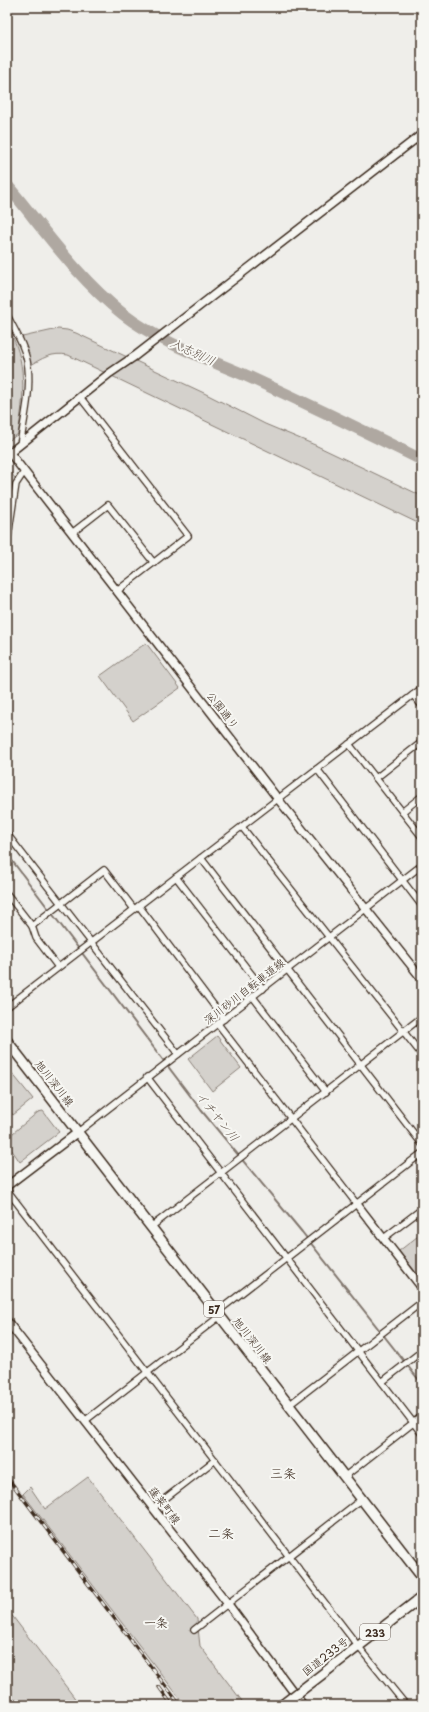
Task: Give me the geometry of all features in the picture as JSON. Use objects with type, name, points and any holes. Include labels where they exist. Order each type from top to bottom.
[{"type":"main road","name":"旭川深川線","points":[[7,1041],[422,1577]]},
{"type":"main road","name":"国道233号","points":[[282,1705],[422,1597]]},
{"type":"street","points":[[8,454],[422,134]]},
{"type":"street","points":[[7,315],[21,343],[28,367],[27,398],[20,445]]},
{"type":"street","points":[[80,397],[188,536],[118,591]]},
{"type":"street","name":"公園通り","points":[[8,454],[24,472],[118,591],[278,799],[422,979]]},
{"type":"street","points":[[7,544],[16,484],[24,472]]},
{"type":"street","points":[[72,533],[108,505],[154,563]]},
{"type":"street","points":[[7,1008],[91,941],[422,688]]},
{"type":"street","points":[[413,695],[422,706]]},
{"type":"street","points":[[376,778],[422,742]]},
{"type":"street","points":[[349,744],[422,837]]},
{"type":"street","points":[[317,769],[422,906]]},
{"type":"street","points":[[402,812],[422,796]]},
{"type":"street","points":[[242,827],[422,1055]]},
{"type":"street","points":[[7,834],[178,1054]]},
{"type":"street","points":[[201,858],[422,1144]]},
{"type":"street","name":"深川砂川自転車道線","points":[[78,1132],[147,1077],[330,938],[422,865]]},
{"type":"street","points":[[32,926],[104,870],[224,1019]]},
{"type":"street","points":[[176,877],[263,989]]},
{"type":"street","points":[[7,894],[32,926],[36,938],[58,967]]},
{"type":"street","points":[[253,997],[326,1092]]},
{"type":"street","points":[[151,1227],[422,1017]]},
{"type":"street","points":[[218,1024],[422,1288]]},
{"type":"street","points":[[147,1077],[422,1434]]},
{"type":"street","points":[[7,1186],[78,1132]]},
{"type":"street","points":[[86,1420],[147,1372],[286,1257],[422,1153]]},
{"type":"street","points":[[7,1190],[358,1646],[406,1705]]},
{"type":"street","points":[[384,1238],[422,1209]]},
{"type":"street","points":[[289,1405],[422,1302]]},
{"type":"street","name":"蓬莱町線","points":[[7,1321],[86,1420],[228,1604],[303,1705]]},
{"type":"street","points":[[382,1382],[422,1351]]},
{"type":"street","points":[[344,1477],[422,1416]]},
{"type":"street","points":[[153,1508],[215,1460]]},
{"type":"street","points":[[194,1630],[362,1499]]},
{"type":"shaded area","points":[[7,327],[14,339],[18,352],[23,379],[23,393],[18,434],[7,442]]},
{"type":"shaded area","points":[[58,329],[76,333],[204,393],[265,424],[315,445],[422,496],[422,525],[68,355],[57,354],[47,356],[28,367],[18,338]]},
{"type":"shaded area","points":[[7,468],[15,478],[7,524]]},
{"type":"shaded area","points":[[146,643],[180,688],[133,721],[100,676]]},
{"type":"shaded area","points":[[217,1036],[241,1068],[212,1091],[188,1059]]},
{"type":"shaded area","points":[[7,1067],[33,1099],[13,1115],[7,1107]]},
{"type":"shaded area","points":[[43,1111],[59,1132],[20,1162],[7,1143],[7,1138],[38,1112]]},
{"type":"shaded area","points":[[422,1233],[422,1280],[399,1251]]},
{"type":"shaded area","points":[[88,1477],[197,1619],[200,1646],[245,1705],[185,1705],[23,1494],[30,1487],[45,1509]]},
{"type":"shaded area","points":[[7,1609],[80,1705],[7,1705]]},
{"type":"waterway","name":"入志別川","points":[[7,185],[76,269],[107,300],[137,324],[183,349],[269,386],[422,460]]},
{"type":"waterway","name":"イチヤン川","points":[[7,854],[201,1110],[302,1232],[422,1384]]},
{"type":"waterway","points":[[7,1701],[10,1705]]},
{"type":"railway","points":[[7,1477],[180,1705]]},
{"type":"railway","points":[[159,1687],[172,1705]]},
{"type":"district","name":"三条","points":[[283,1472]]},
{"type":"district","name":"二条","points":[[221,1532]]},
{"type":"district","name":"一条","points":[[156,1622]]}]
